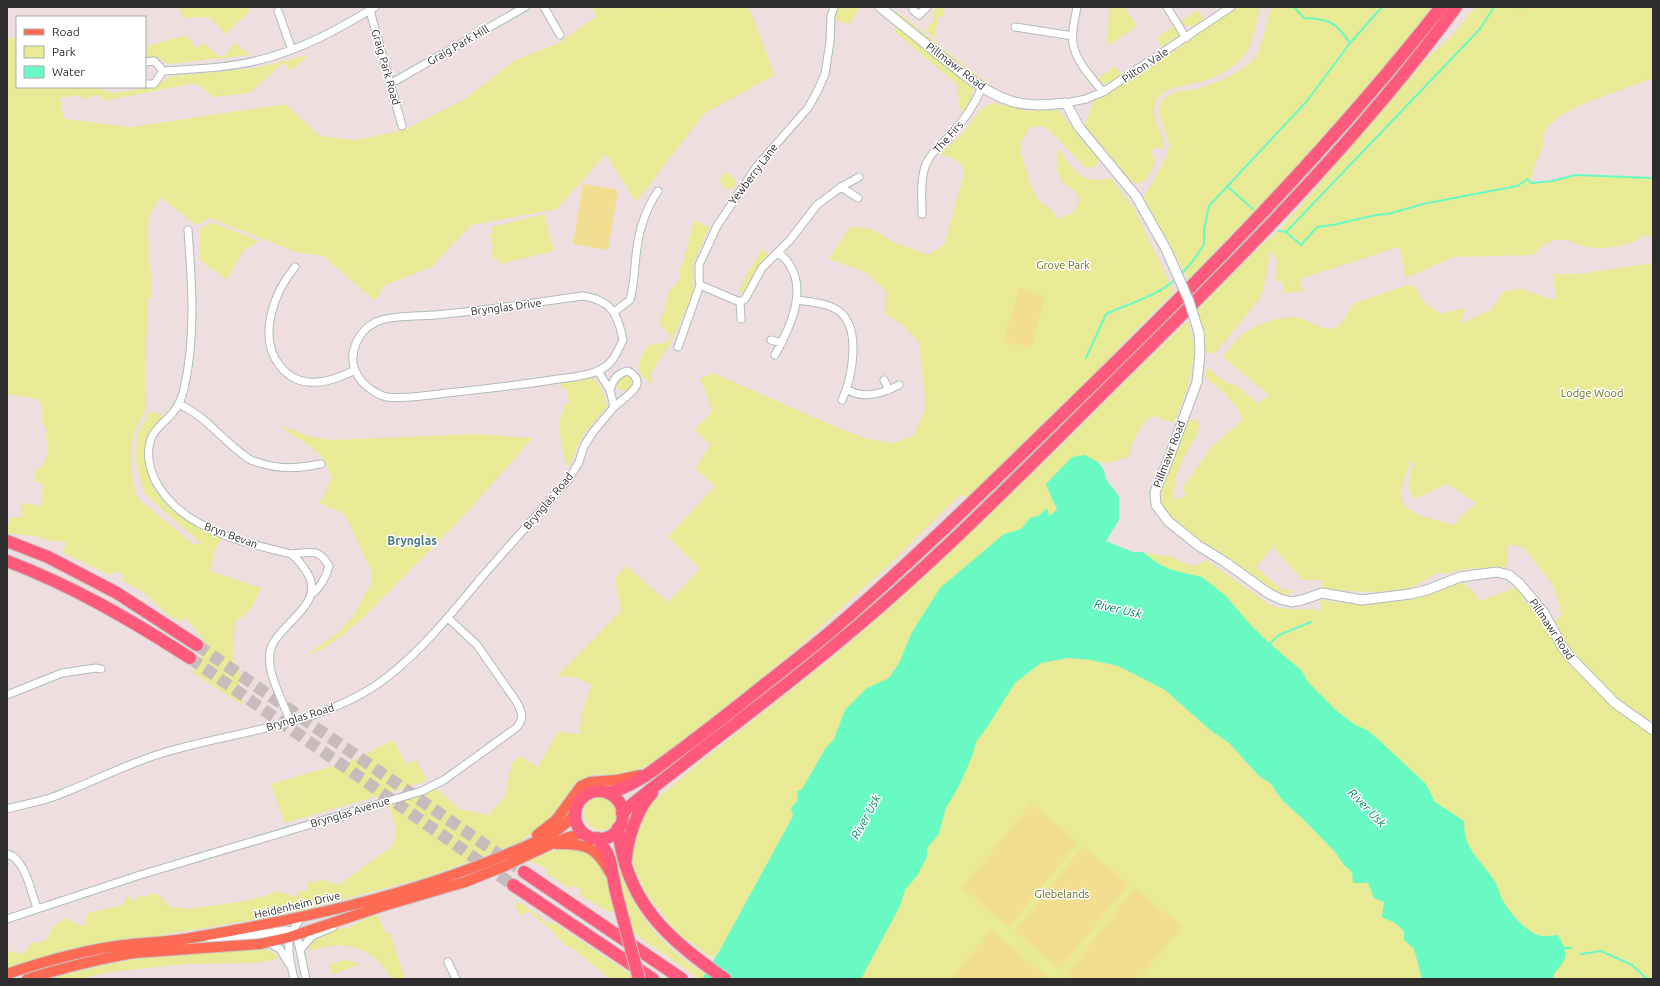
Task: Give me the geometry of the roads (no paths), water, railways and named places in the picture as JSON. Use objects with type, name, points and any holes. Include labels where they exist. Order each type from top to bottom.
[{"type":"highway","points":[[646,977],[615,887],[607,853],[596,838],[584,833],[577,824],[575,812],[580,800],[596,791],[608,793],[634,784],[719,722],[834,629],[942,532],[1115,363],[1270,205],[1349,118],[1409,48],[1441,7]]},
{"type":"highway","points":[[622,813],[645,793],[772,696],[844,638],[924,566],[1008,487],[1175,322],[1278,216],[1359,128],[1422,52],[1456,7]]},
{"type":"highway","points":[[8,548],[96,582],[140,607],[198,645]]},
{"type":"highway","points":[[8,548],[49,577],[130,620],[190,658]]},
{"type":"highway","points":[[7,569],[27,574],[86,596]]},
{"type":"highway","points":[[626,867],[628,846],[642,808],[649,796],[668,776]]},
{"type":"highway","points":[[596,838],[609,836],[621,823],[622,813],[618,801],[608,793]]},
{"type":"highway","points":[[618,828],[621,849],[626,867],[645,907],[657,923],[684,949],[725,979]]},
{"type":"highway","points":[[524,872],[682,979]]},
{"type":"highway","points":[[513,885],[646,977]]},
{"type":"main road","points":[[520,849],[556,820],[581,786],[590,782],[626,779],[654,770]]},
{"type":"main road","name":"Heidenheim Drive","points":[[11,973],[88,951],[124,945],[187,939],[341,908],[431,882],[520,849],[564,826],[575,812]]},
{"type":"main road","points":[[27,979],[83,963],[128,954],[268,942],[465,882],[505,866],[549,845],[584,833]]},
{"type":"main road","points":[[549,845],[575,844],[586,846],[595,852],[604,862],[615,887]]},
{"type":"street","name":"Graig Park Hill","points":[[390,84],[524,7]]},
{"type":"street","points":[[544,7],[560,36]]},
{"type":"street","name":"Yewberry Lane","points":[[678,347],[700,285],[699,266],[718,224],[757,166],[808,108],[825,74],[830,42],[831,16],[834,7]]},
{"type":"street","name":"Pillmawr Road","points":[[880,7],[947,61],[982,86],[1010,101],[1042,106],[1066,103],[1079,127],[1136,196],[1166,250],[1189,301],[1199,333],[1200,353],[1197,382],[1155,492],[1156,505],[1160,512],[1172,525],[1199,546],[1225,562],[1268,593],[1280,599],[1292,602],[1322,593],[1362,600],[1397,596],[1427,590],[1460,577],[1491,573],[1509,575],[1519,583],[1544,613],[1563,648],[1574,662],[1615,703],[1653,730]]},
{"type":"street","points":[[913,10],[919,15],[927,7]]},
{"type":"street","points":[[1077,7],[1073,36],[1074,47],[1079,59],[1103,92]]},
{"type":"street","points":[[1166,7],[1186,38]]},
{"type":"street","name":"Pilton Vale","points":[[1066,103],[1086,99],[1103,92],[1231,7]]},
{"type":"street","name":"Graig Park Road","points":[[371,8],[402,126]]},
{"type":"street","points":[[162,71],[240,64],[260,60],[292,50],[336,29],[371,8]]},
{"type":"street","points":[[278,11],[292,50]]},
{"type":"street","points":[[1015,27],[1073,36]]},
{"type":"street","points":[[146,62],[154,61],[162,71]]},
{"type":"street","points":[[146,84],[154,84],[162,71]]},
{"type":"street","name":"The Firs","points":[[922,214],[923,179],[926,165],[936,149],[966,118],[982,86]]},
{"type":"street","points":[[740,319],[740,302],[748,295],[762,268],[778,253],[817,205],[841,187],[859,177]]},
{"type":"street","points":[[841,187],[858,198]]},
{"type":"street","points":[[295,267],[289,274],[272,310],[268,334],[270,348],[276,361],[284,372],[295,379],[307,382],[320,382],[343,376],[355,370],[364,384],[380,395],[388,397],[425,396],[515,386],[586,375],[598,371],[610,363],[623,340],[620,325],[614,312],[630,300],[639,233],[649,204],[658,191]]},
{"type":"street","name":"Bryn Bevan","points":[[188,230],[191,262],[192,326],[189,363],[184,389],[179,404],[161,423],[151,438],[148,461],[151,472],[159,488],[180,510],[196,522],[222,534],[291,554],[312,551],[324,556],[329,566],[326,578],[318,590],[311,595],[306,605],[272,647],[270,662],[271,675],[290,721]]},
{"type":"street","points":[[775,354],[782,343],[790,323],[798,293],[794,275],[788,261],[778,253]]},
{"type":"street","points":[[700,285],[740,302]]},
{"type":"street","name":"Brynglas Drive","points":[[355,370],[353,360],[358,338],[369,326],[384,320],[447,314],[583,296],[600,300],[614,312]]},
{"type":"street","points":[[797,300],[820,304],[832,308],[840,312],[847,323],[852,336],[852,367],[847,389],[842,400]]},
{"type":"street","points":[[771,340],[782,343]]},
{"type":"street","points":[[598,371],[610,390],[614,407]]},
{"type":"street","name":"Brynglas Road","points":[[7,808],[51,798],[122,767],[164,752],[290,721],[333,708],[385,679],[410,658],[448,618],[569,479],[579,462],[587,441],[614,407],[630,396],[637,382],[635,375],[628,371],[620,372],[612,383],[610,390]]},
{"type":"street","points":[[884,380],[889,390]]},
{"type":"street","points":[[847,389],[859,394],[879,394],[899,385]]},
{"type":"street","points":[[179,404],[190,409],[209,423],[250,460],[272,467],[294,469],[321,464]]},
{"type":"street","points":[[291,554],[299,560],[307,573],[312,586],[311,595]]},
{"type":"street","name":"Brynglas Avenue","points":[[7,919],[140,875],[422,791],[444,780],[469,763],[521,724],[523,717],[516,701],[477,645],[448,618]]},
{"type":"street","points":[[7,695],[62,673],[96,668],[101,669]]},
{"type":"street","points":[[7,854],[13,855],[21,865],[37,908]]},
{"type":"street","points":[[300,953],[312,936],[366,912]]},
{"type":"street","points":[[293,976],[288,956],[288,943],[303,916]]},
{"type":"street","points":[[187,939],[231,938],[286,930],[292,934],[300,953],[305,978]]},
{"type":"street","points":[[268,942],[288,956]]},
{"type":"street","points":[[448,962],[456,979]]},
{"type":"water","name":"River Usk","points":[[1085,455],[1098,462],[1104,470],[1106,479],[1119,496],[1119,520],[1106,541],[1133,552],[1143,552],[1159,564],[1172,570],[1202,577],[1226,596],[1248,622],[1269,643],[1302,671],[1308,682],[1337,711],[1354,724],[1367,730],[1380,741],[1426,784],[1435,802],[1464,821],[1466,839],[1472,852],[1494,879],[1502,899],[1509,910],[1519,922],[1530,931],[1544,936],[1558,935],[1565,949],[1565,957],[1554,974],[1553,979],[1422,979],[1414,949],[1404,940],[1404,931],[1395,923],[1382,917],[1384,902],[1374,898],[1368,883],[1353,883],[1352,872],[1344,865],[1335,852],[1283,801],[1270,783],[1259,776],[1229,743],[1210,730],[1165,690],[1118,666],[1091,660],[1069,658],[1041,663],[1015,683],[976,742],[973,754],[960,784],[946,808],[939,834],[927,848],[927,857],[917,876],[905,890],[900,906],[861,979],[702,979],[720,950],[793,816],[791,808],[798,800],[797,791],[802,789],[825,749],[834,739],[845,710],[867,688],[889,678],[899,663],[912,632],[940,588],[1004,534],[1021,529],[1030,518],[1038,516],[1047,508],[1049,516],[1057,510],[1046,484],[1072,457]]},
{"type":"waterway","points":[[1181,274],[1189,266],[1204,245],[1204,230],[1209,206],[1307,101],[1350,43],[1336,26],[1320,19],[1304,18],[1294,7]]},
{"type":"waterway","points":[[1350,43],[1382,7]]},
{"type":"waterway","points":[[1286,232],[1480,29],[1494,7]]},
{"type":"waterway","points":[[1279,231],[1286,232],[1301,245],[1317,227],[1388,214],[1423,204],[1517,186],[1528,179],[1531,183],[1552,181],[1575,175],[1653,178]]},
{"type":"waterway","points":[[1228,187],[1253,209]]},
{"type":"waterway","points":[[1086,358],[1106,314],[1143,299],[1161,290],[1176,279]]},
{"type":"waterway","points":[[1268,645],[1279,635],[1311,622]]},
{"type":"waterway","points":[[1563,948],[1572,948]]},
{"type":"waterway","points":[[1581,954],[1601,951],[1632,965],[1647,979]]},
{"type":"tunnel","points":[[197,645],[524,872]]},
{"type":"tunnel","points":[[190,658],[513,885]]},
{"type":"district","name":"Brynglas","points":[[412,541]]},
{"type":"park label","name":"Grove Park","points":[[1063,265]]},
{"type":"park label","name":"Lodge Wood","points":[[1592,393]]},
{"type":"park label","name":"Glebelands","points":[[1062,894]]}]
